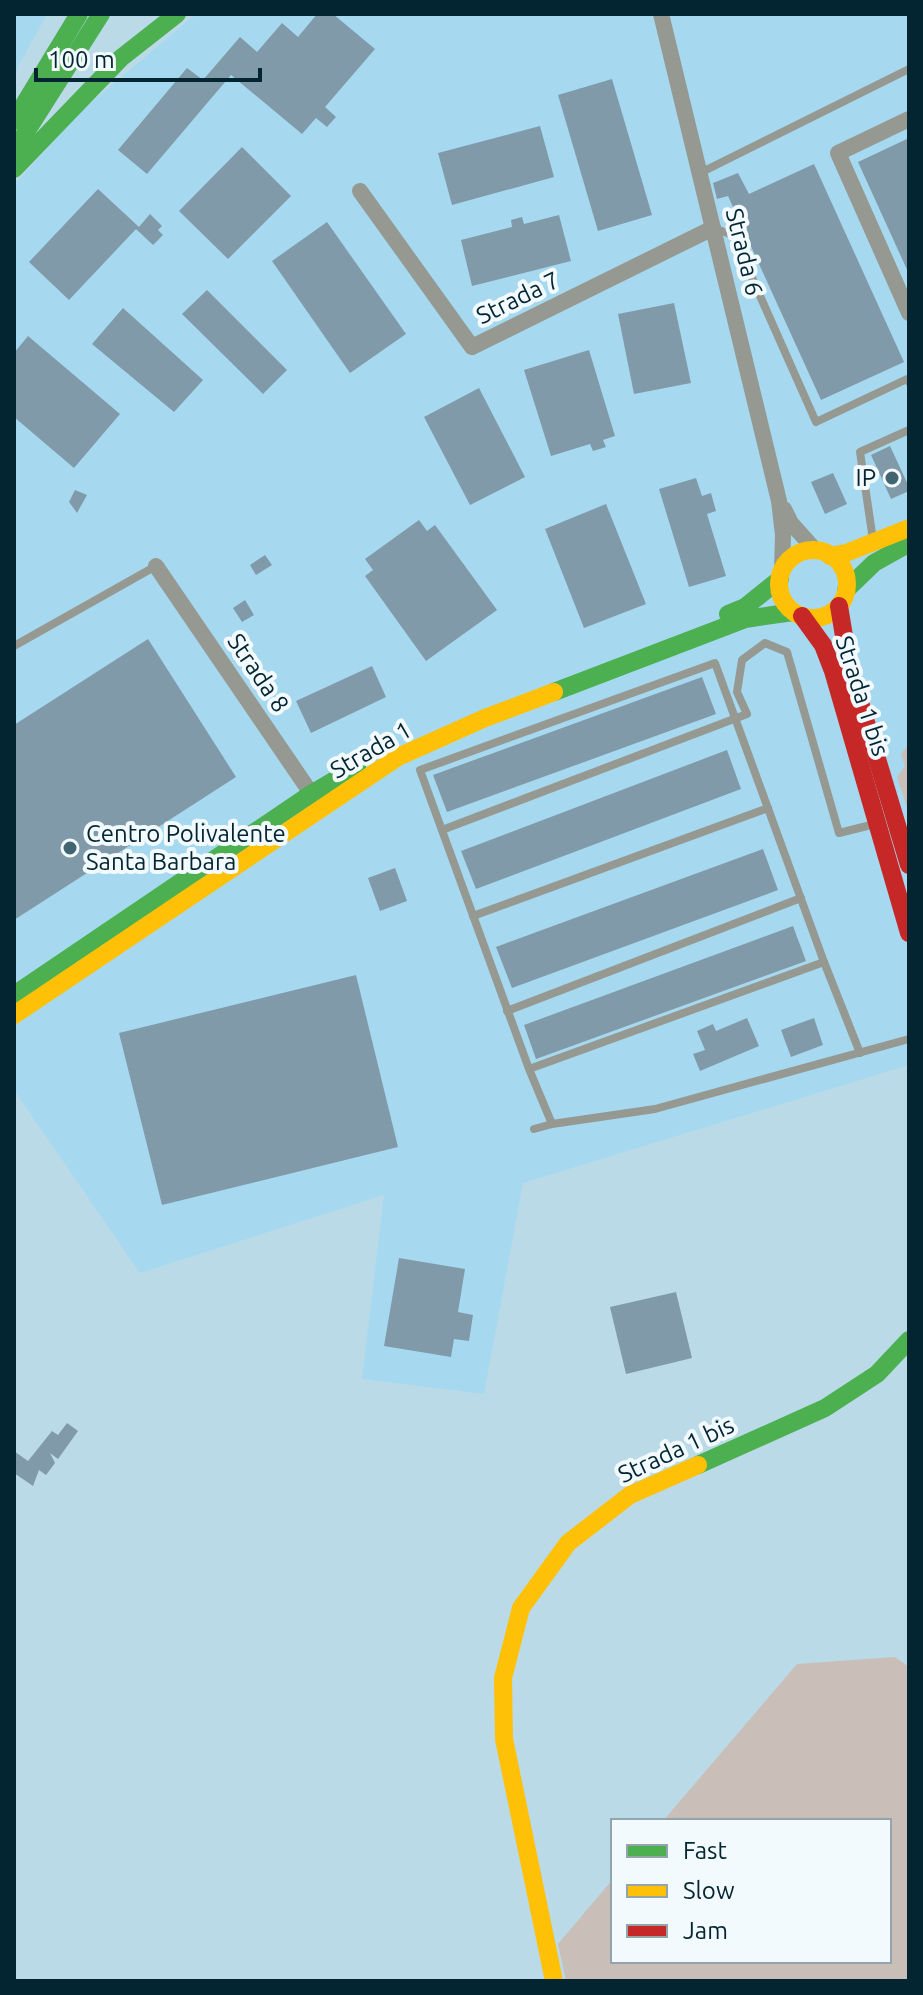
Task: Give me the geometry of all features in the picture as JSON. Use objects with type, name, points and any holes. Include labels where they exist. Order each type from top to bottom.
[{"type":"main road","points":[[14,121],[79,14]]},
{"type":"main road","points":[[14,152],[101,14]]},
{"type":"main road","points":[[14,169],[121,58],[177,14]]},
{"type":"main road","points":[[909,528],[873,542],[823,553],[796,555],[781,575],[783,601],[798,614],[813,618],[825,616],[863,570],[880,556],[909,543]]},
{"type":"main road","points":[[823,553],[844,570],[842,598]]},
{"type":"main road","name":"Strada 1","points":[[14,1015],[391,747],[482,706],[745,607],[781,575]]},
{"type":"main road","name":"Strada 1 bis","points":[[842,598],[849,666],[909,865]]},
{"type":"main road","name":"Strada 1","points":[[14,995],[316,801],[398,757],[485,718],[745,619],[798,614]]},
{"type":"main road","name":"Strada 1 bis","points":[[798,614],[823,645],[833,671],[909,933]]},
{"type":"main road","name":"Strada 1 bis","points":[[554,1981],[504,1739],[503,1678],[521,1608],[568,1543],[630,1495],[825,1408],[877,1374],[909,1340]]},
{"type":"street","name":"Strada 6","points":[[661,14],[779,501],[783,535],[781,575]]},
{"type":"street","points":[[909,119],[838,153],[909,313]]},
{"type":"street","name":"Strada 7","points":[[360,191],[472,347],[713,228]]},
{"type":"street","name":"Strada 6","points":[[779,501],[791,523],[823,553]]},
{"type":"street","name":"Strada 8","points":[[156,566],[316,801]]},
{"type":"lane","points":[[700,173],[909,69]]},
{"type":"lane","points":[[713,228],[733,235],[816,422],[907,379],[909,382]]},
{"type":"lane","points":[[873,542],[860,452],[909,430]]},
{"type":"lane","points":[[14,646],[156,566]]},
{"type":"lane","points":[[442,830],[747,714],[737,692],[742,660],[765,643],[787,652],[839,833],[895,817]]},
{"type":"lane","points":[[552,1124],[507,1011],[420,770],[715,663],[860,1053]]},
{"type":"lane","points":[[473,916],[768,808]]},
{"type":"lane","points":[[507,1011],[801,898]]},
{"type":"lane","points":[[529,1069],[824,962]]},
{"type":"lane","points":[[534,1129],[655,1109],[909,1039]]},
{"type":"shaded area","points":[[14,14],[47,14],[14,74]]},
{"type":"shaded area","points":[[196,14],[909,14],[909,1065],[523,1183],[484,1394],[362,1379],[384,1195],[140,1273],[14,1090],[14,185],[73,118]]},
{"type":"shaded area","points":[[909,744],[909,814],[897,777],[905,766],[901,754]]},
{"type":"shaded area","points":[[895,1657],[909,1667],[909,1981],[566,1981],[558,1944],[611,1881],[611,1963],[891,1963],[891,1819],[665,1819],[797,1664]]},
{"type":"building","points":[[317,14],[333,14],[375,49],[325,107],[336,117],[327,127],[316,118],[302,134],[231,75],[147,174],[118,150],[187,68],[203,80],[240,37],[257,52],[282,23],[298,37]]},
{"type":"building","points":[[612,79],[652,215],[598,231],[558,95]]},
{"type":"building","points":[[540,126],[554,177],[452,205],[438,153]]},
{"type":"building","points":[[909,138],[909,274],[858,162]]},
{"type":"building","points":[[242,147],[291,196],[228,259],[179,211]]},
{"type":"building","points":[[814,164],[904,362],[821,400],[728,196],[717,199],[713,183],[738,173],[749,194]]},
{"type":"building","points":[[98,189],[139,227],[150,214],[162,226],[158,230],[163,235],[153,245],[136,229],[69,300],[29,262]]},
{"type":"building","points":[[559,215],[571,261],[472,286],[461,240],[512,227],[511,220],[522,217],[524,224]]},
{"type":"building","points":[[327,222],[406,334],[350,373],[272,261]]},
{"type":"building","points":[[207,290],[287,370],[263,394],[182,314]]},
{"type":"building","points":[[674,303],[691,383],[634,394],[618,314]]},
{"type":"building","points":[[123,308],[203,380],[174,412],[92,344]]},
{"type":"building","points":[[28,336],[120,414],[74,468],[14,417],[14,353]]},
{"type":"building","points":[[589,350],[615,436],[603,440],[606,447],[593,451],[590,444],[551,456],[524,370]]},
{"type":"building","points":[[479,388],[525,477],[470,505],[424,417]]},
{"type":"building","points":[[890,446],[909,487],[909,491],[891,499],[871,455]]},
{"type":"building","points":[[833,473],[847,504],[825,514],[811,482]]},
{"type":"building","points":[[696,478],[702,496],[711,493],[716,511],[707,514],[726,576],[689,587],[659,489]]},
{"type":"building","points":[[75,490],[87,495],[77,513],[69,502]]},
{"type":"building","points":[[606,504],[646,604],[584,628],[545,529]]},
{"type":"building","points":[[419,520],[427,531],[435,525],[497,610],[426,661],[365,576],[373,570],[365,559]]},
{"type":"building","points":[[265,555],[272,565],[256,575],[250,565]]},
{"type":"building","points":[[245,600],[254,615],[242,622],[233,608]]},
{"type":"building","name":"Centro Polivalente Santa Barbara","points":[[148,639],[236,777],[14,920],[14,725]]},
{"type":"building","points":[[372,666],[386,697],[311,733],[296,701]]},
{"type":"building","points":[[702,677],[716,714],[447,812],[433,775]]},
{"type":"building","points":[[727,750],[741,789],[476,889],[461,851]]},
{"type":"building","points":[[763,849],[778,890],[512,988],[496,947]]},
{"type":"building","points":[[395,868],[407,901],[380,911],[368,878]]},
{"type":"building","points":[[793,926],[806,961],[536,1059],[524,1025]]},
{"type":"building","points":[[356,975],[398,1147],[162,1205],[119,1033]]},
{"type":"building","points":[[747,1018],[759,1046],[700,1071],[693,1054],[705,1050],[697,1031],[713,1024],[716,1031]]},
{"type":"building","points":[[814,1018],[823,1045],[791,1057],[781,1030]]},
{"type":"building","points":[[399,1258],[465,1269],[458,1312],[473,1315],[469,1341],[454,1339],[451,1357],[384,1346]]},
{"type":"building","points":[[676,1292],[692,1358],[626,1374],[610,1307]]},
{"type":"building","points":[[67,1423],[78,1431],[58,1459],[50,1453],[55,1463],[46,1475],[39,1470],[33,1486],[14,1473],[14,1451],[28,1461],[52,1431],[58,1435]]},
{"type":"traffic: fast","points":[[14,121],[79,14]]},
{"type":"traffic: fast","points":[[14,151],[101,14]]},
{"type":"traffic: fast","points":[[14,169],[121,58],[177,14]]},
{"type":"traffic: fast","points":[[846,590],[874,563],[908,544]]},
{"type":"traffic: fast","points":[[728,614],[745,607],[780,579]]},
{"type":"traffic: fast","points":[[554,692],[745,619],[793,612]]},
{"type":"traffic: fast","points":[[14,995],[311,794],[357,767]]},
{"type":"traffic: fast","points":[[698,1465],[825,1408],[877,1374],[909,1340]]},
{"type":"traffic: slow","points":[[830,556],[846,553],[909,528]]},
{"type":"traffic: slow","points":[[813,550],[837,560],[847,584],[837,608],[813,618],[789,608],[779,584],[789,560],[813,550]]},
{"type":"traffic: slow","points":[[14,1015],[398,757],[485,718],[554,692]]},
{"type":"traffic: slow","points":[[554,1981],[504,1739],[503,1678],[521,1608],[568,1543],[630,1495],[698,1465]]},
{"type":"traffic: jam","points":[[839,606],[849,666],[909,865]]},
{"type":"traffic: jam","points":[[802,616],[823,645],[833,671],[909,933]]},
{"type":"place","name":"IP","points":[[892,478]]},
{"type":"place","name":"Centro Polivalente Santa Barbara","points":[[70,848]]}]
